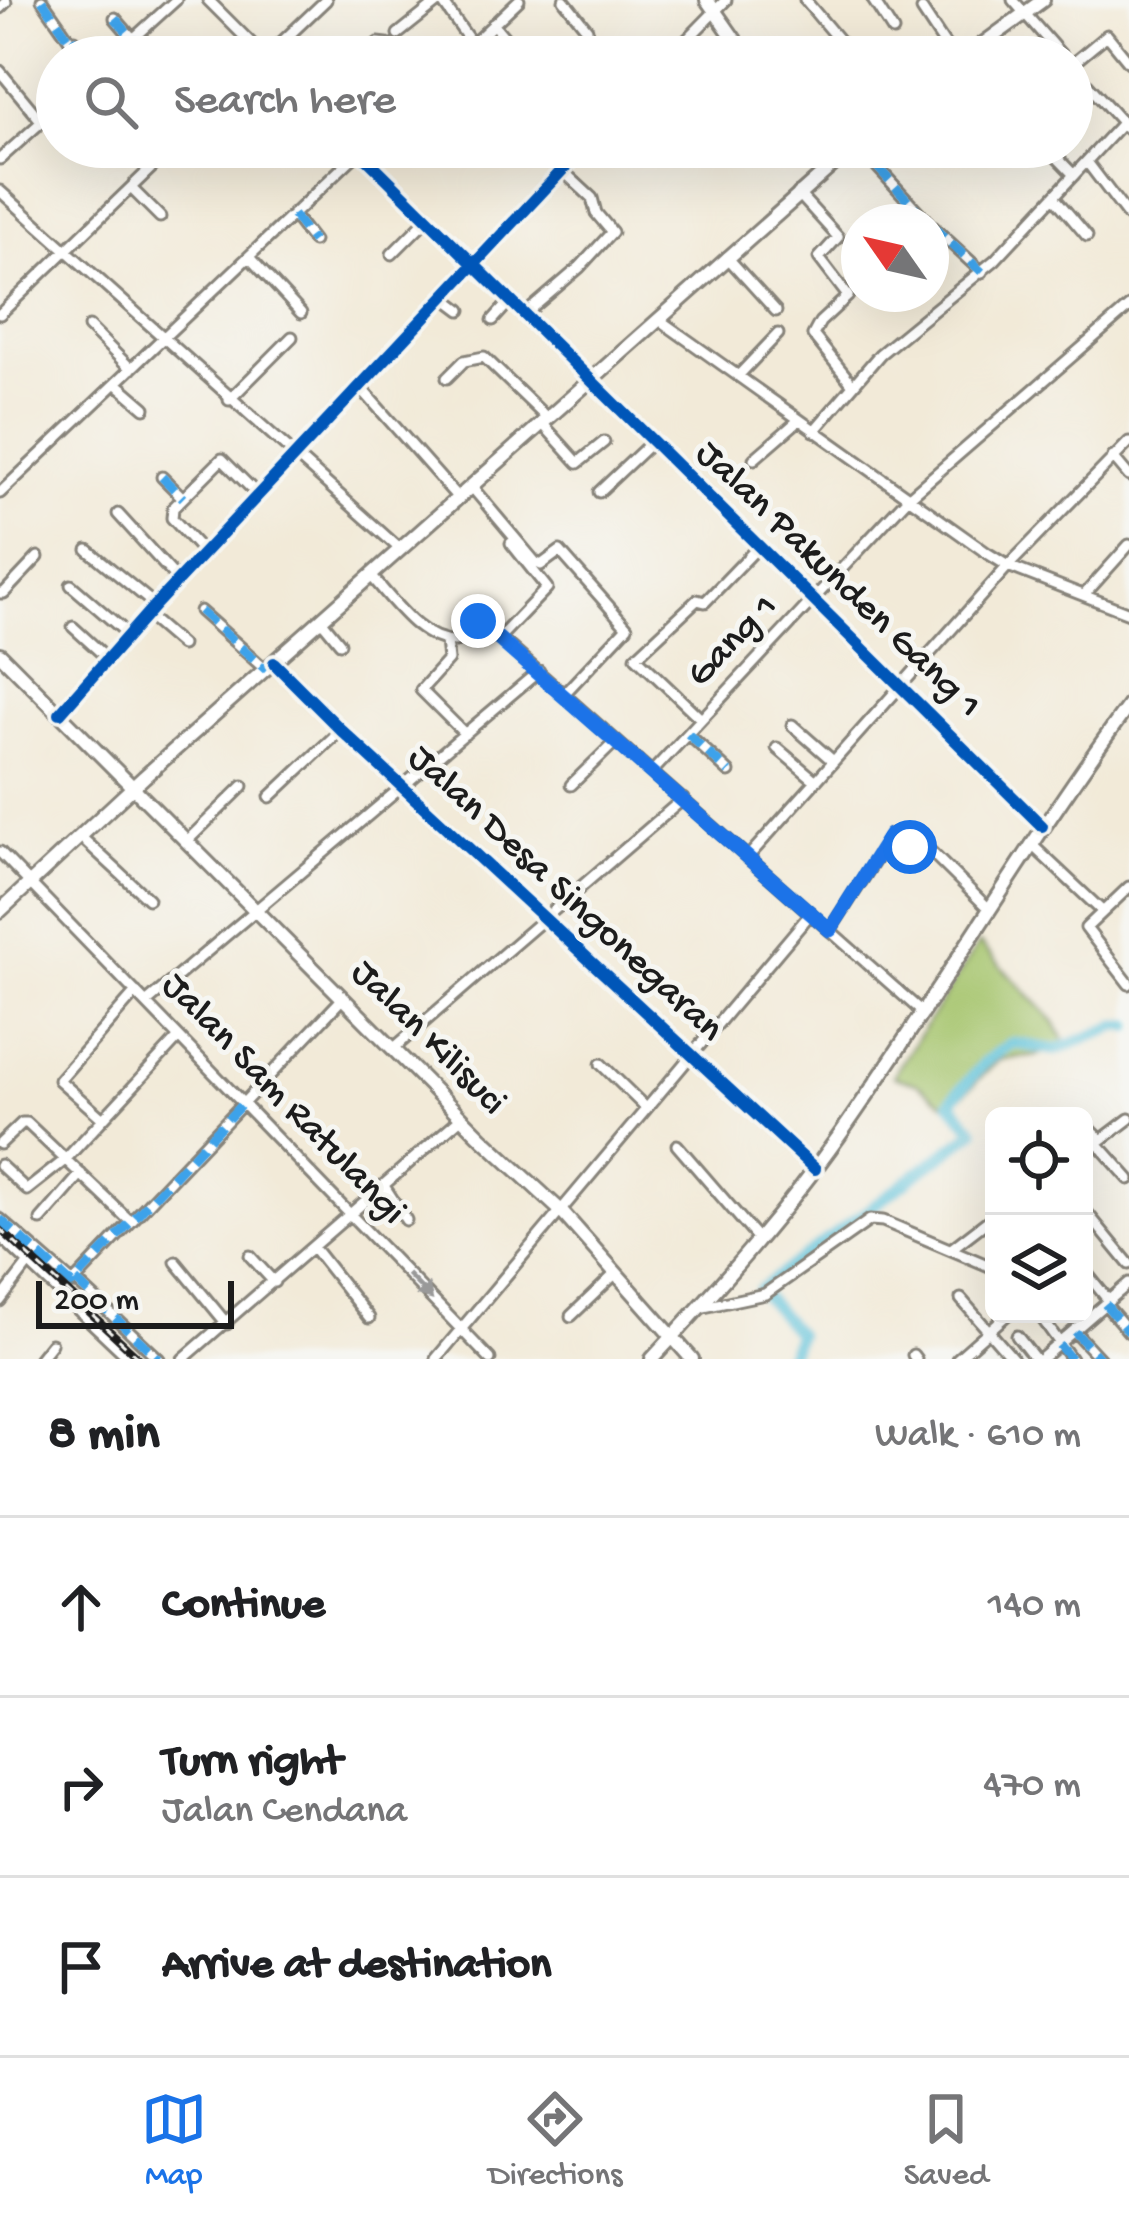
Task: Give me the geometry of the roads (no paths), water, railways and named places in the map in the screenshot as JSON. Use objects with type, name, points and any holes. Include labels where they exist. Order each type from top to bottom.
[{"type":"main road","points":[[993,36],[1043,0]]},
{"type":"main road","points":[[711,5],[732,36]]},
{"type":"main road","points":[[0,911],[826,169]]},
{"type":"main road","name":"Jalan Kilisuci","points":[[0,654],[462,1118],[560,1210],[692,1359]]},
{"type":"main road","points":[[652,1359],[759,1240],[815,1168],[1042,826],[1129,705]]},
{"type":"street","points":[[42,0],[67,36]]},
{"type":"street","points":[[137,36],[176,0]]},
{"type":"street","points":[[208,0],[245,36]]},
{"type":"street","points":[[288,36],[326,0]]},
{"type":"street","points":[[481,36],[519,0]]},
{"type":"street","points":[[564,0],[586,29]]},
{"type":"street","points":[[687,36],[711,5],[726,0]]},
{"type":"street","points":[[805,0],[835,36]]},
{"type":"street","points":[[873,0],[893,31]]},
{"type":"street","points":[[1013,0],[1044,36]]},
{"type":"street","points":[[398,34],[440,1],[466,36]]},
{"type":"street","points":[[922,10],[945,36]]},
{"type":"street","points":[[115,17],[131,36]]},
{"type":"street","points":[[494,24],[504,36]]},
{"type":"street","points":[[1093,47],[1107,35],[1129,62]]},
{"type":"street","points":[[0,71],[36,115]]},
{"type":"street","points":[[1093,89],[1126,126],[1093,156]]},
{"type":"street","points":[[0,159],[36,127]]},
{"type":"street","points":[[0,314],[151,168]]},
{"type":"street","points":[[0,493],[340,168]]},
{"type":"street","name":"Jalan Pakunden Gang 1","points":[[380,168],[1042,826]]},
{"type":"street","points":[[60,712],[154,605],[566,168]]},
{"type":"street","points":[[876,168],[910,204]]},
{"type":"street","points":[[1067,168],[1074,175]]},
{"type":"street","points":[[814,431],[899,337],[982,272],[1081,168]]},
{"type":"street","points":[[1092,168],[1128,216]]},
{"type":"street","points":[[524,315],[612,232],[596,213],[592,198],[563,171]]},
{"type":"street","points":[[130,188],[160,217]]},
{"type":"street","points":[[802,190],[838,237],[819,258],[848,296],[813,335],[853,386]]},
{"type":"street","points":[[0,191],[401,550]]},
{"type":"street","points":[[1054,197],[1087,236]]},
{"type":"street","points":[[293,215],[313,241]]},
{"type":"street","points":[[392,254],[429,217]]},
{"type":"street","points":[[949,242],[982,272]]},
{"type":"street","points":[[249,257],[301,313]]},
{"type":"street","points":[[728,257],[776,311]]},
{"type":"street","points":[[445,298],[460,310]]},
{"type":"street","points":[[493,320],[510,301]]},
{"type":"street","name":"Gang 1","points":[[652,772],[907,499],[1129,307]]},
{"type":"street","points":[[658,319],[1008,566],[1129,613]]},
{"type":"street","points":[[89,327],[131,369]]},
{"type":"street","points":[[738,376],[778,334]]},
{"type":"street","points":[[230,400],[292,337]]},
{"type":"street","points":[[447,378],[464,362],[484,357],[578,463],[604,442]]},
{"type":"street","points":[[116,383],[145,408]]},
{"type":"street","points":[[360,387],[535,562],[541,565],[560,551],[627,627],[564,694]]},
{"type":"street","points":[[754,459],[799,420]]},
{"type":"street","points":[[599,492],[652,442]]},
{"type":"street","points":[[748,857],[1008,566],[1129,442]]},
{"type":"street","points":[[1112,457],[1129,476]]},
{"type":"street","points":[[204,553],[172,518],[173,508],[222,459],[258,495]]},
{"type":"street","points":[[162,477],[183,498]]},
{"type":"street","points":[[465,491],[547,588],[500,637]]},
{"type":"street","points":[[118,514],[178,580]]},
{"type":"street","points":[[1085,594],[1129,544]]},
{"type":"street","points":[[701,719],[636,658],[697,600],[705,602],[759,546]]},
{"type":"street","points":[[88,550],[154,605]]},
{"type":"street","points":[[0,593],[38,556]]},
{"type":"street","points":[[372,577],[425,632],[446,641],[460,639],[478,621],[500,637],[922,1012]]},
{"type":"street","points":[[71,585],[128,634]]},
{"type":"street","name":"Jalan Desa Singonegaran","points":[[200,611],[270,666],[404,787],[815,1168]]},
{"type":"street","points":[[146,615],[181,645]]},
{"type":"street","points":[[322,621],[340,643]]},
{"type":"street","points":[[73,628],[107,658]]},
{"type":"street","points":[[446,641],[448,659],[421,689],[465,734]]},
{"type":"street","points":[[146,1003],[539,670]]},
{"type":"street","points":[[792,725],[833,761]]},
{"type":"street","points":[[270,797],[340,730]]},
{"type":"street","points":[[688,734],[729,772]]},
{"type":"street","points":[[571,785],[616,741]]},
{"type":"street","points":[[777,748],[816,781]]},
{"type":"street","points":[[187,841],[243,786]]},
{"type":"street","points":[[393,1048],[683,799]]},
{"type":"street","points":[[830,930],[892,834],[908,847],[921,842],[989,909]]},
{"type":"street","points":[[81,837],[148,899]]},
{"type":"street","points":[[1030,844],[1102,911]]},
{"type":"street","name":"Jalan Sam Ratulangi","points":[[0,851],[490,1359]]},
{"type":"street","points":[[1129,887],[1086,929],[1129,983]]},
{"type":"street","points":[[436,1359],[812,913]]},
{"type":"street","points":[[103,1118],[59,1080],[136,992]]},
{"type":"street","points":[[0,1219],[69,1283],[76,1281],[343,998]]},
{"type":"street","points":[[0,1165],[27,1190],[64,1160],[178,1037]]},
{"type":"street","points":[[601,1064],[646,1108]]},
{"type":"street","points":[[183,1359],[462,1118]]},
{"type":"street","points":[[1093,1146],[1129,1119]]},
{"type":"street","points":[[2,1138],[26,1123],[130,1221]]},
{"type":"street","points":[[1093,1134],[1129,1180]]},
{"type":"street","points":[[677,1145],[759,1240]]},
{"type":"street","points":[[41,1220],[81,1174]]},
{"type":"street","points":[[384,1186],[406,1220]]},
{"type":"street","points":[[1089,1215],[1129,1264]]},
{"type":"street","points":[[699,1308],[763,1294],[870,1220],[883,1221],[985,1264]]},
{"type":"street","points":[[951,1249],[985,1223]]},
{"type":"street","points":[[0,1236],[130,1359]]},
{"type":"street","points":[[313,1247],[369,1318]]},
{"type":"street","points":[[250,1256],[274,1282]]},
{"type":"street","points":[[176,1262],[227,1324]]},
{"type":"street","points":[[0,1301],[29,1263]]},
{"type":"street","points":[[571,1316],[616,1273]]},
{"type":"street","points":[[76,1281],[159,1359]]},
{"type":"street","points":[[1093,1283],[1129,1332]]},
{"type":"street","points":[[1093,1311],[1129,1283]]},
{"type":"street","points":[[1119,1292],[1129,1303]]},
{"type":"street","points":[[961,1300],[1013,1359]]},
{"type":"street","points":[[62,1316],[73,1303]]},
{"type":"street","points":[[957,1359],[997,1323]]},
{"type":"street","points":[[1047,1323],[1071,1359]]},
{"type":"street","points":[[1017,1336],[1038,1359],[1081,1323]]},
{"type":"street","points":[[1075,1332],[1100,1359]]},
{"type":"street","points":[[39,1359],[51,1344]]},
{"type":"waterway","points":[[787,1359],[798,1335],[759,1290],[975,1131],[950,1102],[986,1061],[1012,1043],[1056,1050],[1117,1026],[1129,1026]]},
{"type":"railway","points":[[0,1229],[140,1359]]}]
